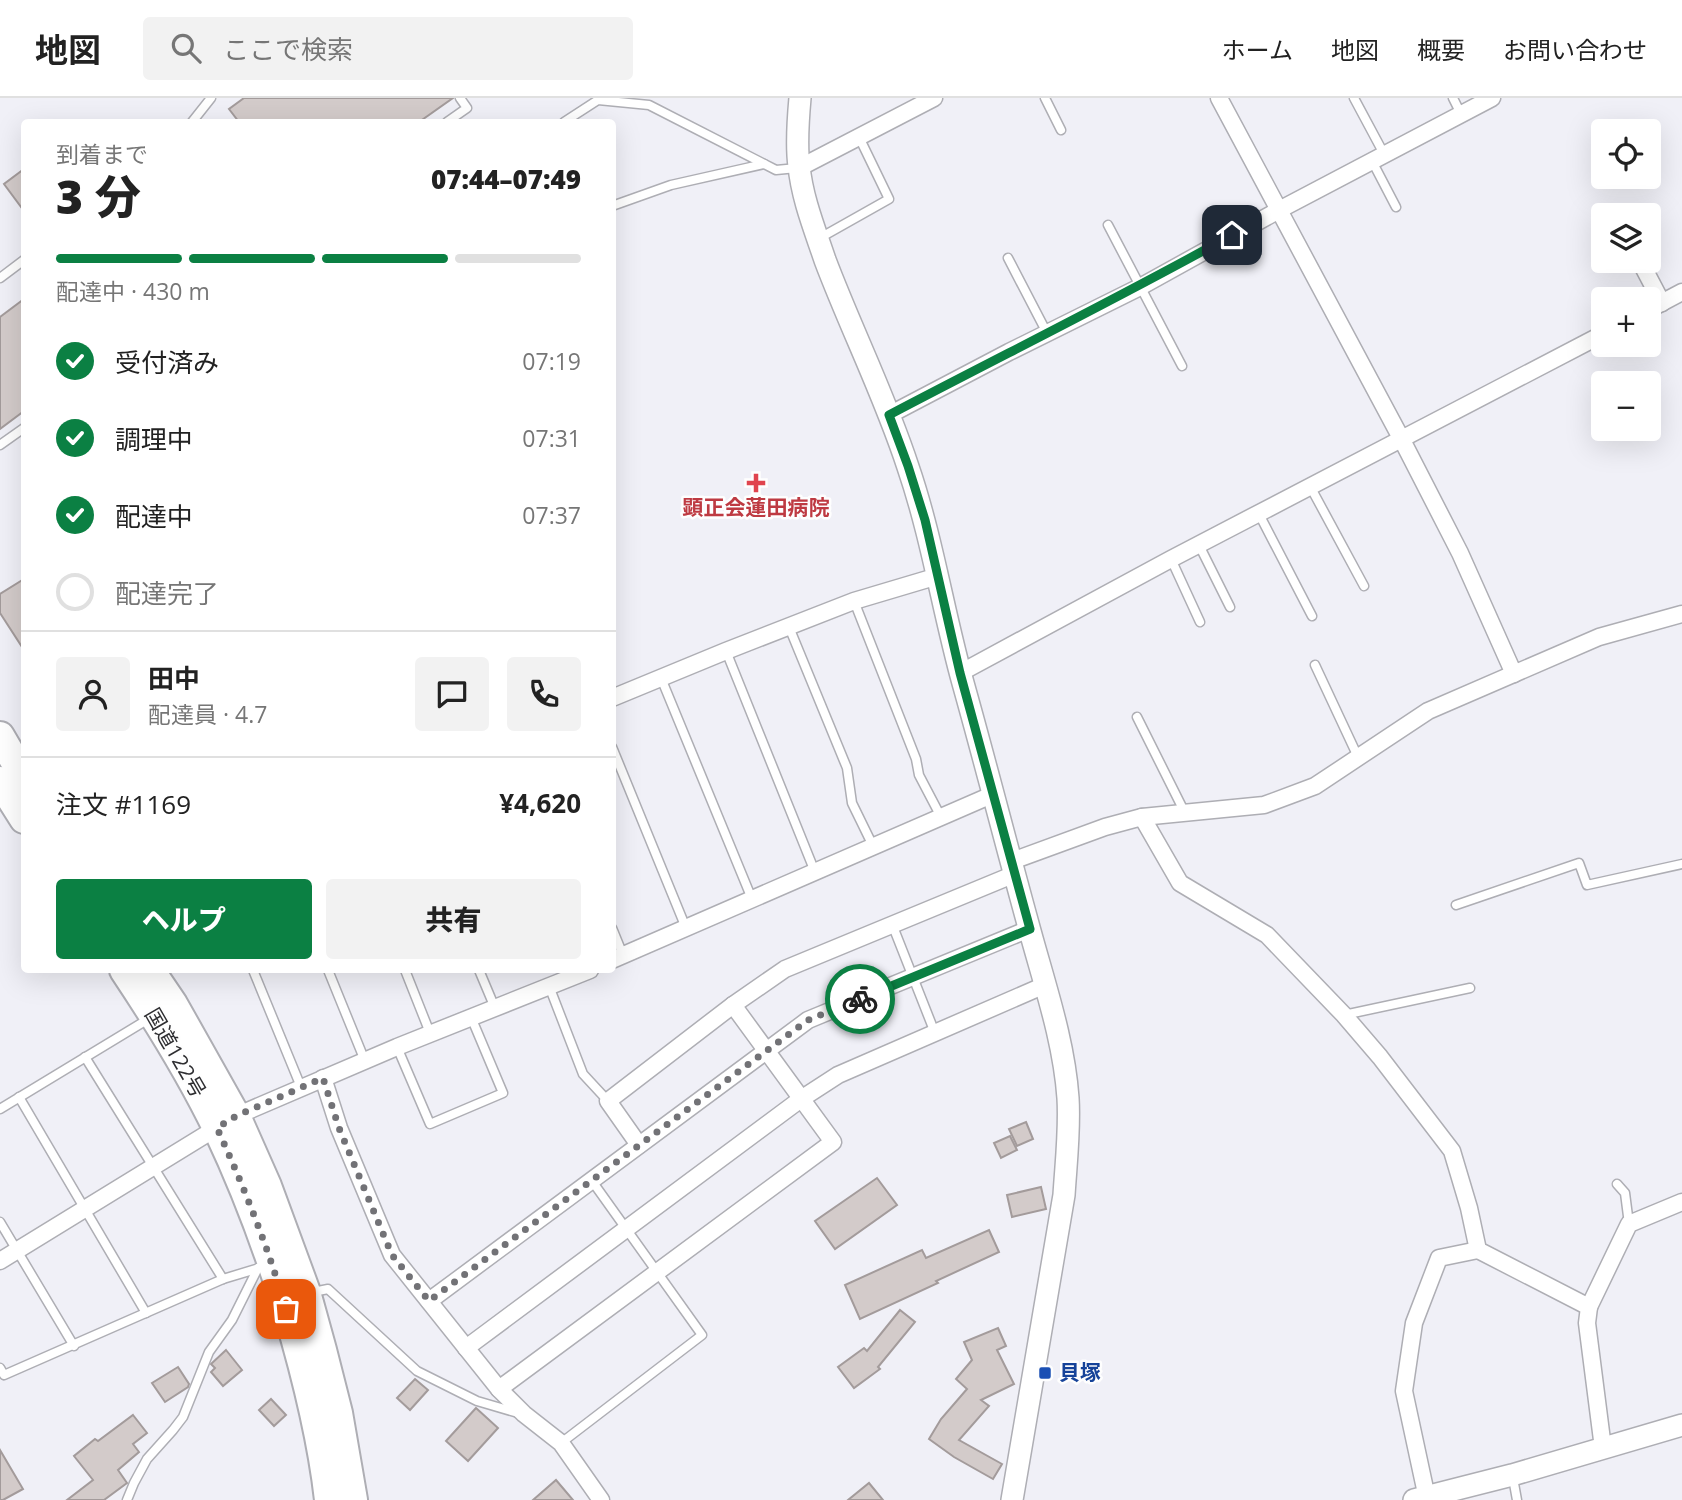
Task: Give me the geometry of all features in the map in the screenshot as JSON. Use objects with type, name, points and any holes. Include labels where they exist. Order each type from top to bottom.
[{"type":"highway","points":[[0,736],[21,772]]},
{"type":"highway","points":[[0,781],[21,814]]},
{"type":"highway","name":"国道122号","points":[[126,973],[267,1186],[306,1293],[338,1413],[353,1500]]},
{"type":"highway","name":"国道122号","points":[[152,973],[173,1004],[227,1122],[265,1266],[300,1355],[316,1420],[330,1500]]},
{"type":"street","points":[[800,98],[797,138],[799,168],[818,239],[889,415],[925,520],[960,673],[1045,985],[1064,1066],[1068,1098],[1064,1195],[1012,1500]]},
{"type":"street","points":[[799,168],[934,98]]},
{"type":"street","points":[[1219,98],[1461,553],[1514,674]]},
{"type":"street","points":[[889,415],[1140,287],[1492,98]]},
{"type":"street","points":[[1661,303],[1682,292]]},
{"type":"street","points":[[960,673],[1171,559],[1591,340]]},
{"type":"street","points":[[616,696],[854,601],[938,576]]},
{"type":"street","points":[[639,1145],[608,1101],[733,1005],[785,969],[892,924],[1105,827],[1142,817],[1264,805],[1315,786],[1428,711],[1599,637],[1682,614]]},
{"type":"street","points":[[618,957],[994,794]]},
{"type":"street","points":[[1142,817],[1180,883],[1267,935],[1344,1015],[1380,1057],[1452,1151],[1478,1250]]},
{"type":"street","points":[[429,1301],[808,1020],[1030,929]]},
{"type":"street","points":[[0,1261],[227,1122],[301,1087],[495,1008],[555,979],[578,973]]},
{"type":"street","points":[[466,1348],[801,1099],[838,1075],[1045,985]]},
{"type":"street","points":[[499,1389],[832,1142],[733,1005]]},
{"type":"street","points":[[323,1078],[339,1128],[392,1255],[499,1389],[524,1414],[561,1443],[601,1500]]},
{"type":"street","points":[[1603,1448],[1587,1323],[1590,1307],[1629,1224],[1682,1202]]},
{"type":"street","points":[[1590,1307],[1478,1250],[1439,1258],[1414,1323],[1404,1391],[1421,1499],[1682,1426]]},
{"type":"lane","points":[[194,119],[211,98]]},
{"type":"lane","points":[[451,119],[467,108],[460,98]]},
{"type":"lane","points":[[1045,98],[1061,130]]},
{"type":"lane","points":[[1354,98],[1396,207]]},
{"type":"lane","points":[[1452,98],[1461,114]]},
{"type":"lane","points":[[569,119],[598,100],[649,105],[776,170],[799,168]]},
{"type":"lane","points":[[818,239],[890,199],[859,137]]},
{"type":"lane","points":[[616,205],[671,185],[764,164]]},
{"type":"lane","points":[[1108,225],[1182,366]]},
{"type":"lane","points":[[1008,258],[1047,333]]},
{"type":"lane","points":[[0,278],[21,262]]},
{"type":"lane","points":[[0,445],[21,430]]},
{"type":"lane","points":[[1311,488],[1364,586]]},
{"type":"lane","points":[[1259,514],[1312,616]]},
{"type":"lane","points":[[1199,545],[1230,607]]},
{"type":"lane","points":[[1171,559],[1200,622]]},
{"type":"lane","points":[[854,601],[916,758],[919,775],[941,817]]},
{"type":"lane","points":[[789,627],[848,768],[852,803],[873,846]]},
{"type":"lane","points":[[726,651],[815,872]]},
{"type":"lane","points":[[1315,665],[1358,757]]},
{"type":"lane","points":[[661,678],[751,899]]},
{"type":"lane","points":[[1137,717],[1185,813]]},
{"type":"lane","points":[[616,757],[686,928]]},
{"type":"lane","points":[[1456,905],[1579,863],[1587,885],[1682,864]]},
{"type":"lane","points":[[892,924],[935,1032]]},
{"type":"lane","points":[[254,973],[301,1087]]},
{"type":"lane","points":[[329,973],[365,1060]]},
{"type":"lane","points":[[406,973],[430,1033]]},
{"type":"lane","points":[[480,973],[495,1008]]},
{"type":"lane","points":[[555,979],[583,1073],[608,1101]]},
{"type":"lane","points":[[1344,1015],[1470,988]]},
{"type":"lane","points":[[0,1109],[154,1015]]},
{"type":"lane","points":[[397,1047],[430,1124],[503,1093],[471,1017]]},
{"type":"lane","points":[[85,1057],[223,1279]]},
{"type":"lane","points":[[19,1097],[146,1313]]},
{"type":"lane","points":[[561,1443],[702,1335],[592,1181]]},
{"type":"lane","points":[[1618,1184],[1625,1193],[1629,1224]]},
{"type":"lane","points":[[0,1222],[74,1346]]},
{"type":"lane","points":[[0,1368],[4,1375],[223,1279],[265,1266]]},
{"type":"lane","points":[[127,1500],[147,1459],[183,1417],[209,1352],[265,1266]]},
{"type":"lane","points":[[306,1293],[328,1289],[417,1371],[477,1401],[524,1414]]},
{"type":"lane","points":[[1512,1475],[1517,1500]]},
{"type":"building","points":[[244,98],[453,98],[423,119],[237,119],[229,109]]},
{"type":"building","points":[[21,171],[21,207],[4,184]]},
{"type":"building","points":[[21,301],[21,413],[0,429],[0,317]]},
{"type":"building","points":[[21,581],[21,645],[0,613],[0,594]]},
{"type":"building","points":[[1026,1122],[1033,1139],[1017,1146],[1009,1129]]},
{"type":"building","points":[[1010,1136],[1017,1150],[1001,1158],[994,1143]]},
{"type":"building","points":[[877,1178],[897,1205],[835,1249],[815,1221]]},
{"type":"building","points":[[1041,1187],[1046,1209],[1012,1217],[1007,1195]]},
{"type":"building","points":[[989,1230],[999,1252],[860,1319],[845,1285],[922,1250],[926,1258]]},
{"type":"building","points":[[900,1310],[915,1322],[878,1367],[880,1369],[854,1388],[838,1367],[864,1348],[867,1351]]},
{"type":"building","points":[[998,1328],[1006,1346],[997,1350],[1014,1384],[981,1400],[989,1406],[959,1440],[1002,1464],[993,1479],[929,1439],[941,1419],[967,1389],[956,1379],[972,1360],[964,1342]]},
{"type":"building","points":[[226,1350],[242,1370],[223,1386],[211,1372],[215,1368],[211,1364]]},
{"type":"building","points":[[178,1367],[189,1384],[188,1387],[165,1402],[152,1383]]},
{"type":"building","points":[[415,1379],[428,1390],[410,1410],[397,1398]]},
{"type":"building","points":[[271,1399],[286,1415],[274,1426],[259,1410]]},
{"type":"building","points":[[476,1408],[498,1428],[468,1461],[446,1441]]},
{"type":"building","points":[[133,1415],[147,1433],[133,1444],[139,1452],[118,1470],[127,1483],[104,1500],[67,1500],[93,1480],[74,1456]]},
{"type":"building","points":[[0,1450],[23,1489],[3,1500],[0,1500]]},
{"type":"building","points":[[556,1480],[573,1500],[533,1500]]},
{"type":"building","points":[[869,1483],[883,1500],[848,1500]]},
{"type":"way so far","points":[[286,1309],[247,1196],[217,1128],[236,1116],[323,1078],[339,1128],[392,1255],[429,1301],[808,1020],[860,999]]},
{"type":"place","name":"顕正会蓮田病院","points":[[756,483]]},
{"type":"place","name":"貝塚","points":[[1045,1373]]},
{"type":"route","points":[[860,999],[1030,929],[960,673],[925,520],[889,415],[1140,287],[1232,235]]}]
